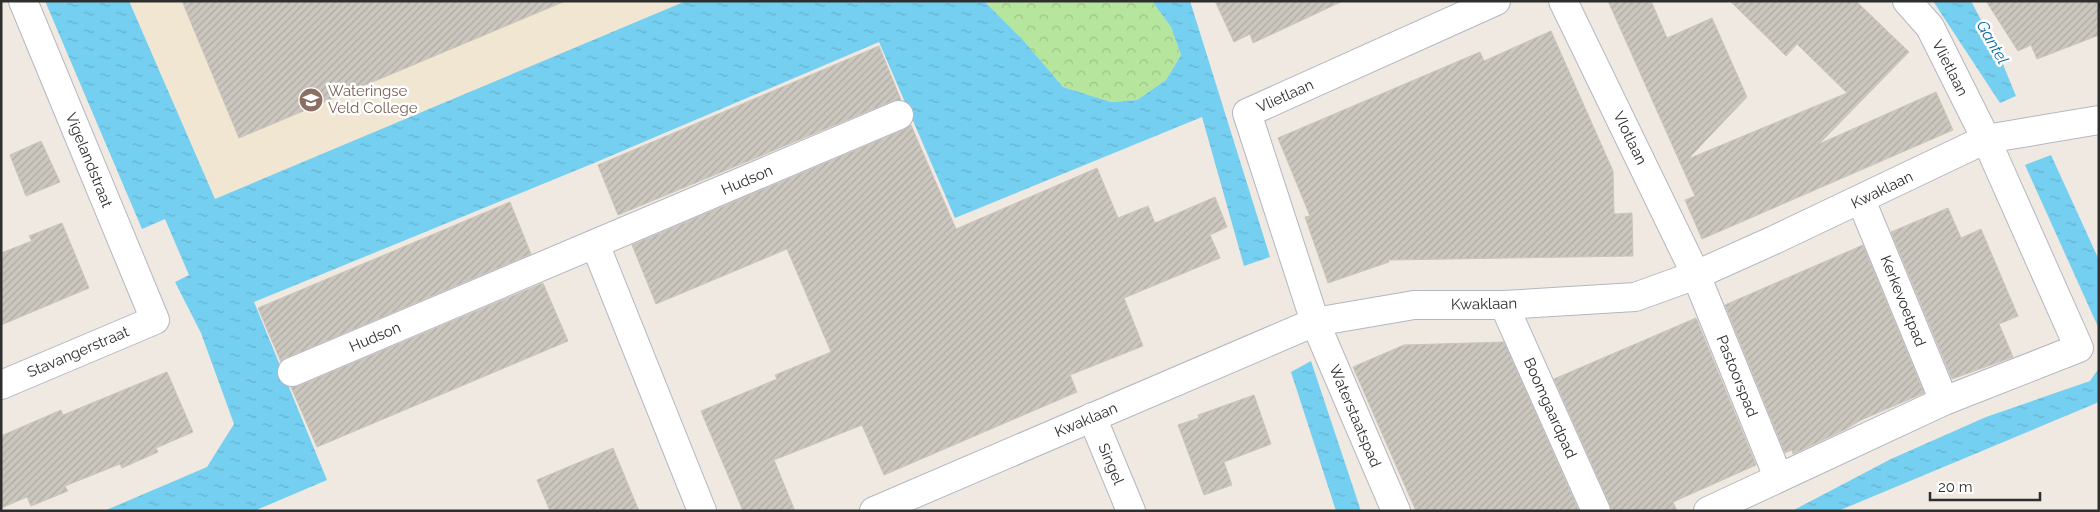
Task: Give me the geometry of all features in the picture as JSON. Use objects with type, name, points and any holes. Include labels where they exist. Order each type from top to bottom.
[{"type":"street","points":[[1,4],[9,1]]},
{"type":"street","name":"Vigelandstraat","points":[[23,1],[155,320]]},
{"type":"street","name":"Vlietlaan","points":[[1315,322],[1247,112],[1496,1]]},
{"type":"street","name":"Vlotlaan","points":[[1564,1],[1696,275]]},
{"type":"street","name":"Vlietlaan","points":[[1907,1],[1930,27],[1986,139],[2079,348],[1944,401]]},
{"type":"street","name":"Hudson","points":[[292,372],[899,116]]},
{"type":"street","name":"Kwaklaan","points":[[874,511],[1315,322],[1414,305],[1504,305],[1636,297],[1696,275],[1861,200],[1986,139],[2099,120]]},
{"type":"street","name":"Kerkevoetpad","points":[[1861,200],[1944,401]]},
{"type":"street","points":[[595,244],[702,511]]},
{"type":"street","name":"Pastoorspad","points":[[1696,275],[1778,477]]},
{"type":"street","name":"Boomgaardpad","points":[[1504,305],[1596,511]]},
{"type":"street","name":"Stavangerstraat","points":[[1,384],[155,320]]},
{"type":"street","name":"Waterstaatspad","points":[[1315,322],[1396,511]]},
{"type":"street","points":[[1708,511],[1944,401]]},
{"type":"street","name":"Singel","points":[[1092,417],[1131,511]]},
{"type":"shaded area","name":"Wateringse Veld College","points":[[129,1],[686,1],[215,199]]},
{"type":"green space","points":[[984,1],[1152,1],[1171,27],[1181,55],[1166,80],[1137,100],[1110,102],[1063,87],[1023,40]]},
{"type":"water","points":[[45,1],[129,1],[215,199],[686,1],[984,1],[1023,40],[1063,87],[1111,102],[1137,100],[1166,80],[1181,55],[1171,27],[1152,1],[1190,1],[1270,257],[1244,266],[1202,117],[955,218],[879,42],[594,163],[254,302],[327,480],[254,511],[104,511],[207,467],[234,424],[201,333],[175,282],[189,275],[165,219],[142,229]]},
{"type":"water","points":[[1933,1],[1971,1],[1997,50],[2016,96],[2000,103]]},
{"type":"water","points":[[2051,155],[2099,260],[2099,329],[2025,165]]},
{"type":"water","points":[[1311,361],[1361,511],[1336,511],[1291,372]]},
{"type":"water","points":[[2099,368],[2099,402],[1838,511],[1792,511],[1891,459],[1986,417],[2090,381]]},
{"type":"building","points":[[182,1],[563,1],[563,2],[239,138]]},
{"type":"building","points":[[1215,1],[1343,1],[1253,43],[1250,34],[1234,42]]},
{"type":"building","points":[[1608,1],[1651,1],[1667,38],[1712,18],[1747,97],[1688,159],[1847,93],[1797,44],[1786,56],[1730,1],[1856,1],[1909,52],[1819,144],[1936,92],[1953,130],[1702,239],[1685,200],[1695,196]]},
{"type":"building","points":[[1986,1],[2099,1],[2099,35],[2037,59],[2031,45],[2018,51]]},
{"type":"building","points":[[1551,31],[1613,171],[1614,214],[1632,213],[1633,256],[1388,260],[1389,262],[1328,283],[1305,217],[1310,216],[1278,138],[1480,52],[1484,61]]},
{"type":"building","points":[[879,46],[901,100],[893,101],[618,215],[598,165]]},
{"type":"building","points":[[911,125],[956,229],[1097,168],[1118,218],[1148,206],[1155,223],[1215,197],[1227,227],[1210,235],[1220,258],[1124,298],[1143,346],[1070,375],[1077,392],[884,475],[862,425],[774,460],[795,511],[743,511],[701,411],[777,379],[775,375],[831,352],[787,249],[656,304],[632,245]]},
{"type":"building","points":[[41,141],[60,182],[26,196],[10,155]]},
{"type":"building","points":[[510,202],[531,254],[286,358],[281,362],[258,308]]},
{"type":"building","points":[[1948,208],[1961,238],[1981,229],[2018,316],[1999,324],[2013,357],[1952,379],[1891,232]]},
{"type":"building","points":[[62,223],[89,288],[1,325],[1,253],[32,241],[29,236]]},
{"type":"building","points":[[1863,245],[1924,393],[1861,420],[1793,454],[1792,450],[1785,453],[1725,305]]},
{"type":"building","points":[[543,283],[568,341],[317,447],[291,387],[298,386]]},
{"type":"building","points":[[1696,318],[1756,465],[1673,502],[1677,511],[1611,511],[1554,379]]},
{"type":"building","points":[[1504,342],[1579,511],[1416,511],[1353,367],[1404,345]]},
{"type":"building","points":[[167,372],[193,432],[156,448],[158,452],[122,468],[120,464],[65,486],[68,491],[31,506],[27,497],[1,508],[1,436],[61,410],[63,415]]},
{"type":"building","points":[[1254,395],[1271,444],[1224,462],[1232,485],[1204,495],[1178,425],[1199,418],[1198,415]]},
{"type":"building","points":[[613,448],[639,511],[550,511],[537,480]]},
{"type":"place","name":"Wateringse Veld College","points":[[311,100]]},
{"type":"water label","name":"Gantel","points":[[1993,42]]}]
